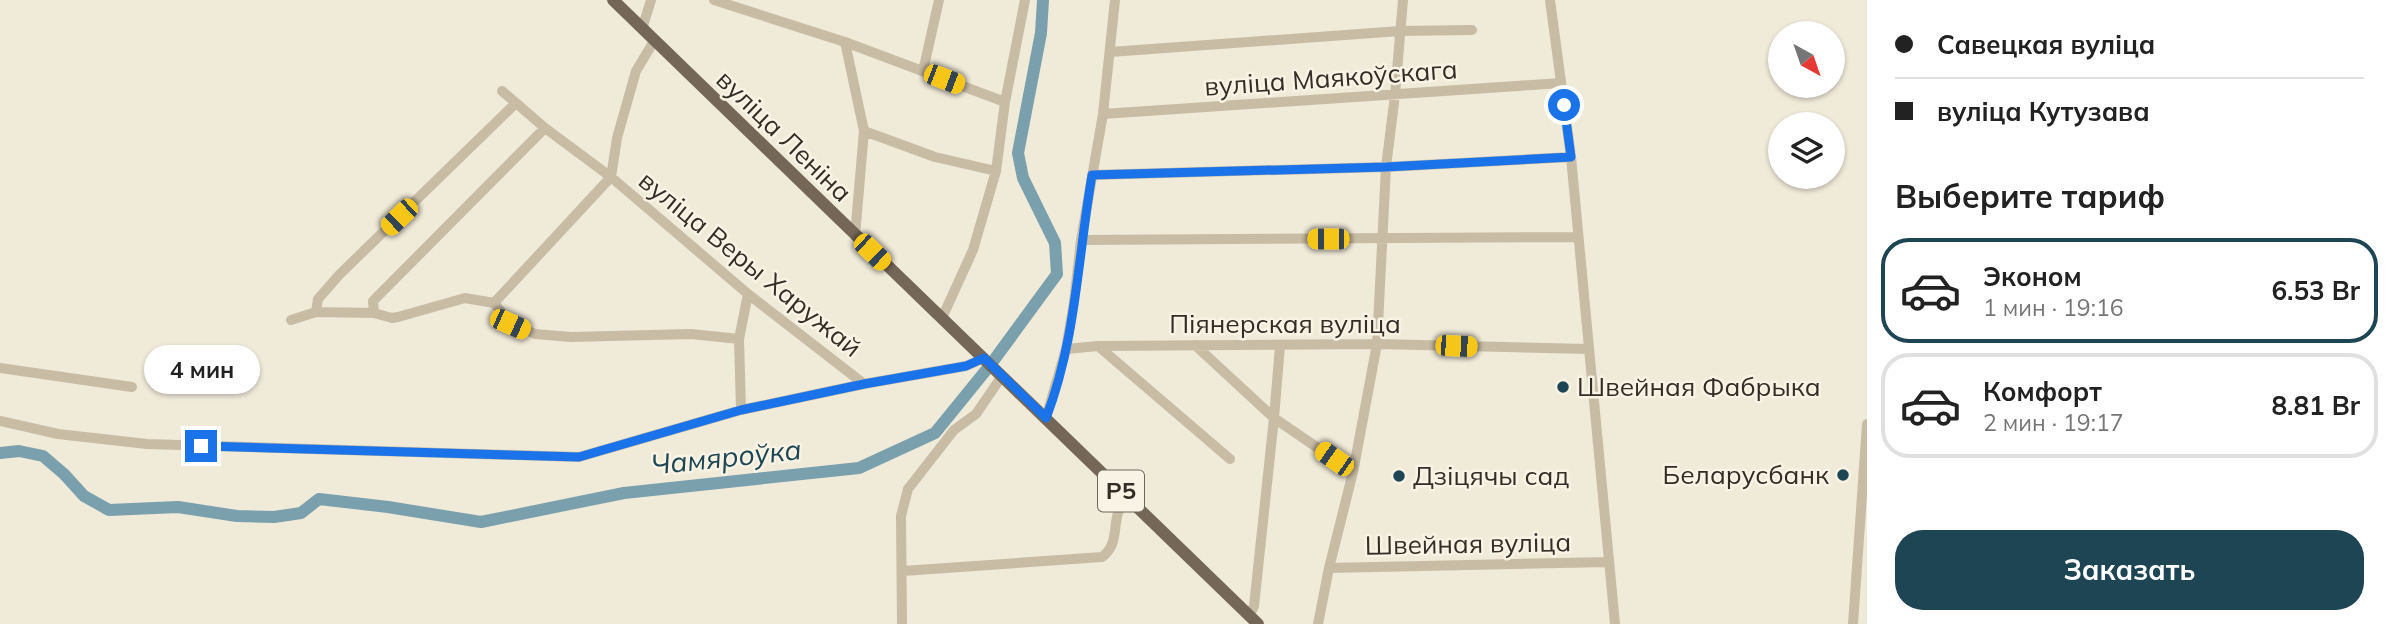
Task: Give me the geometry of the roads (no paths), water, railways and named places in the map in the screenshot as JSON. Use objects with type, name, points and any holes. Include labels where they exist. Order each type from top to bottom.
[{"type":"main road","name":"вуліца Леніна","points":[[612,0],[1253,620]]},
{"type":"street","points":[[642,29],[651,0]]},
{"type":"street","points":[[714,0],[845,42],[1005,103]]},
{"type":"street","points":[[923,71],[939,0]]},
{"type":"street","points":[[942,318],[973,250],[996,171],[1005,103],[1025,0]]},
{"type":"street","points":[[1046,418],[1066,349],[1074,302],[1081,240],[1103,114],[1115,0]]},
{"type":"street","points":[[1318,624],[1353,472],[1377,344],[1386,167],[1403,0]]},
{"type":"street","points":[[1550,0],[1571,157],[1615,624]]},
{"type":"street","points":[[1110,52],[1400,32],[1472,30]]},
{"type":"street","name":"вуліца Веры Харужай","points":[[611,177],[617,138],[636,71],[654,41]]},
{"type":"street","points":[[845,42],[864,131],[855,236]]},
{"type":"street","name":"вуліца Маякоўскага","points":[[1103,114],[1561,83]]},
{"type":"street","name":"вуліца Веры Харужай","points":[[502,91],[545,128],[611,177],[748,294],[864,384]]},
{"type":"street","points":[[316,312],[318,299],[340,274],[516,103]]},
{"type":"street","points":[[374,313],[373,301],[545,128]]},
{"type":"street","points":[[864,131],[935,157],[996,171]]},
{"type":"street","points":[[1092,175],[1386,167],[1571,157]]},
{"type":"street","points":[[494,303],[611,177]]},
{"type":"street","points":[[1081,240],[1577,237]]},
{"type":"street","points":[[741,410],[739,340],[748,294]]},
{"type":"street","points":[[291,320],[316,312],[374,313],[391,318],[465,298],[494,303],[510,324],[535,334],[570,337],[691,334],[739,340]]},
{"type":"street","name":"Піянерская вуліца","points":[[1066,349],[1098,346],[1377,344],[1588,349]]},
{"type":"street","points":[[1195,345],[1275,418],[1353,472]]},
{"type":"street","points":[[1098,346],[1230,458]]},
{"type":"street","points":[[1253,620],[1280,346]]},
{"type":"street","points":[[0,421],[58,434],[147,444],[579,457],[741,410],[966,366],[984,358]]},
{"type":"street","points":[[0,368],[132,387]]},
{"type":"street","points":[[902,624],[901,516],[908,489],[954,430],[976,414],[1002,376]]},
{"type":"street","points":[[1853,624],[1867,424]]},
{"type":"street","points":[[903,571],[1102,557],[1109,552],[1113,544],[1117,514],[1126,496]]},
{"type":"street","name":"Швейная вуліца","points":[[1329,568],[1608,562]]},
{"type":"waterway","name":"Чамяроўка","points":[[994,360],[1057,274],[1055,243],[1023,178],[1018,153],[1041,33],[1043,0]]},
{"type":"waterway","name":"Чамяроўка","points":[[0,453],[19,451],[43,456],[84,496],[109,510],[178,507],[237,516],[274,517],[301,513],[319,499],[481,522],[624,493],[859,468],[935,433],[987,369]]},
{"type":"place","name":"Швейная Фабрыка","points":[[1563,387]]},
{"type":"place","name":"Беларусбанк","points":[[1843,475]]},
{"type":"place","name":"Дзіцячы сад","points":[[1399,476]]}]
